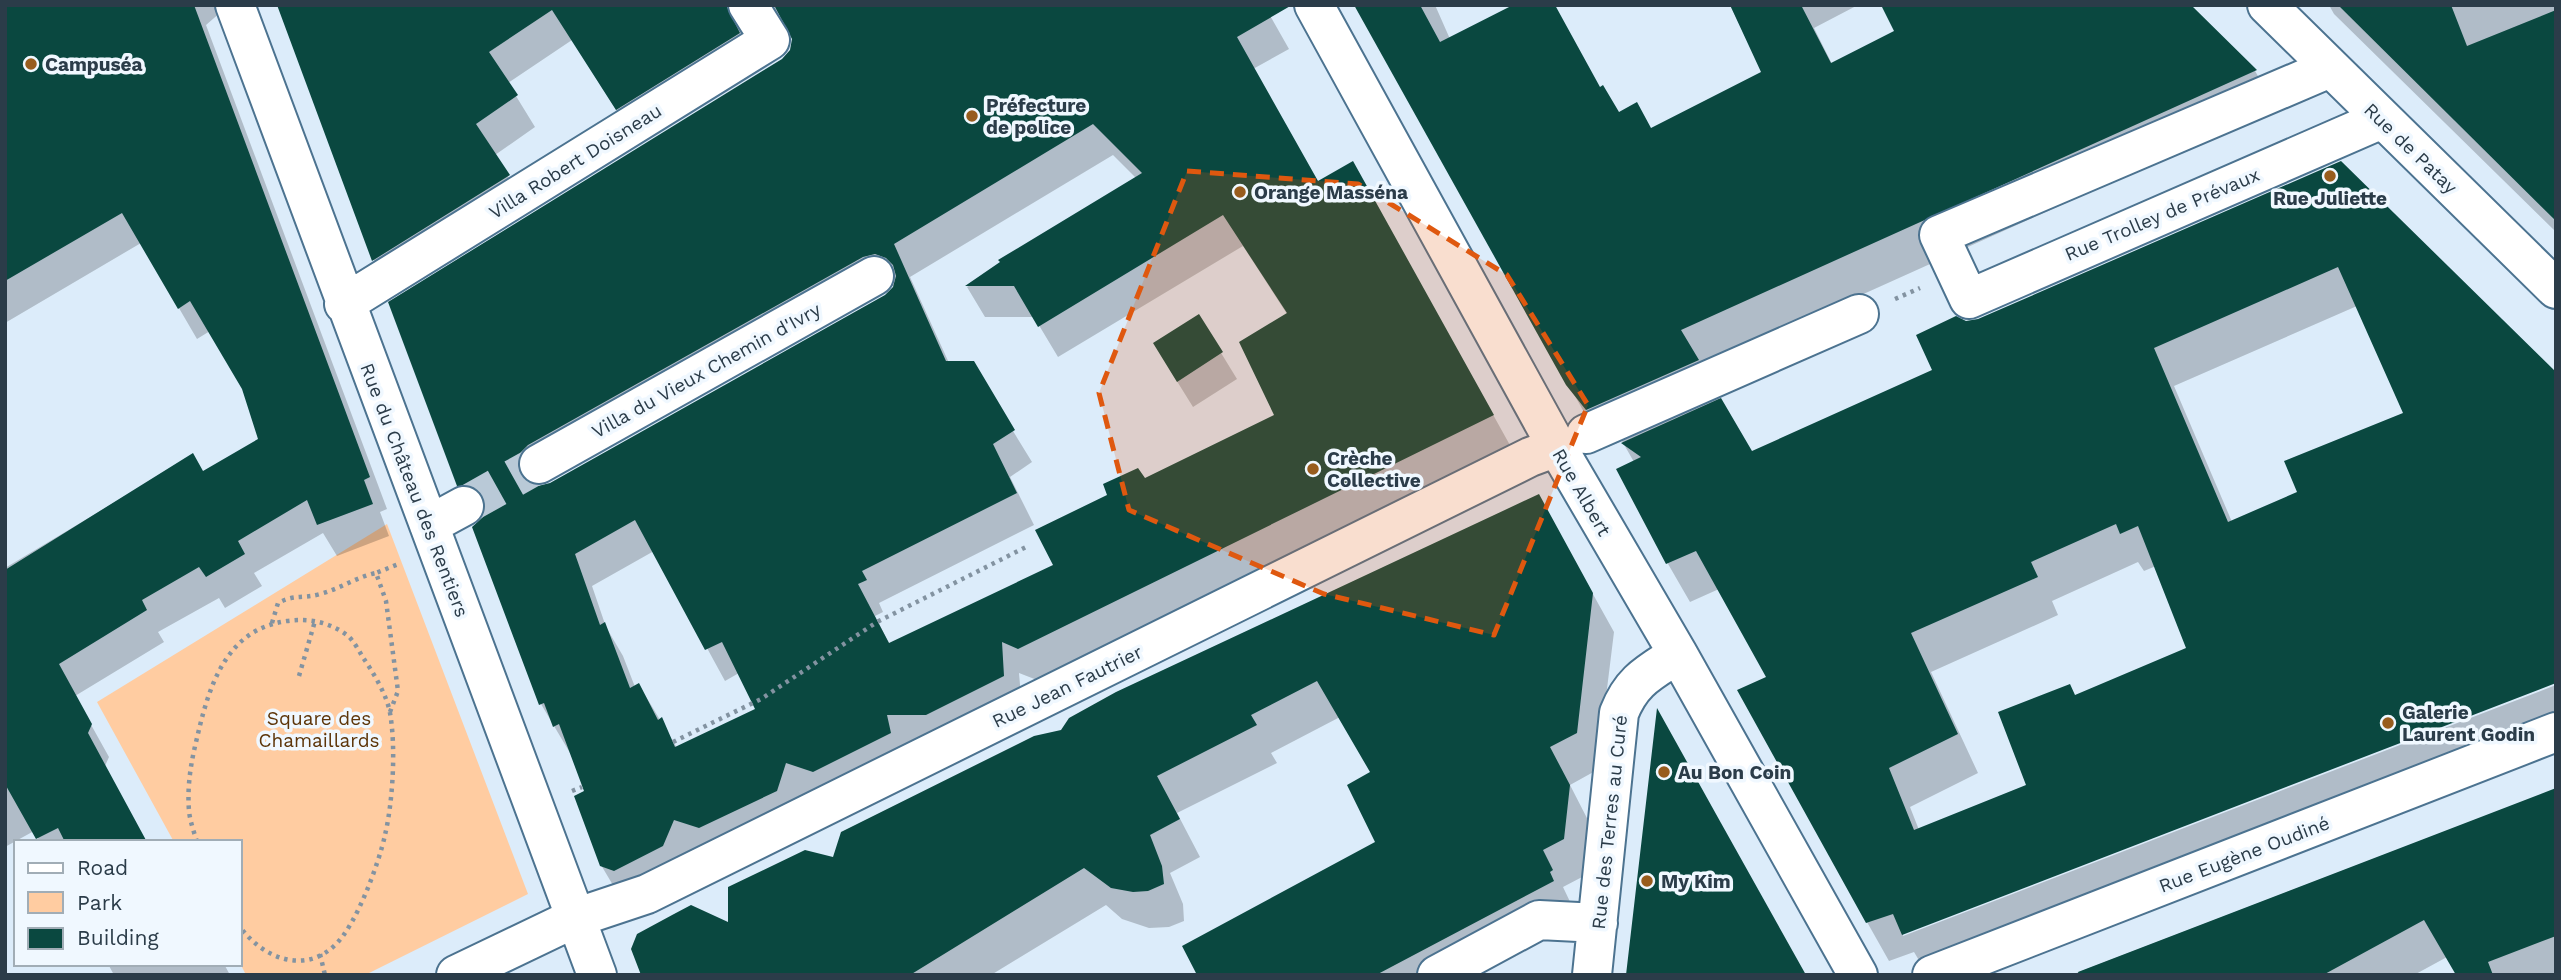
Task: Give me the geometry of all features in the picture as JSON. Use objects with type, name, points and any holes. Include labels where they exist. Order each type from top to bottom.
[{"type":"street","name":"Rue du Château des Rentiers","points":[[235,5],[344,304],[597,975]]},
{"type":"street","name":"Villa Robert Doisneau","points":[[344,304],[770,40],[748,5]]},
{"type":"street","name":"Rue Albert","points":[[1314,5],[1572,441],[1678,654],[1858,975]]},
{"type":"street","name":"Rue de Patay","points":[[2267,5],[2556,289]]},
{"type":"street","name":"Rue Trolley de Prévaux","points":[[2330,68],[1939,235],[1969,299],[2382,119]]},
{"type":"street","name":"Villa du Vieux Chemin d'Ivry","points":[[539,464],[874,276]]},
{"type":"street","points":[[1572,441],[1859,314]]},
{"type":"street","name":"Rue Jean Fautrier","points":[[456,975],[575,918],[647,894],[1572,441]]},
{"type":"street","points":[[429,525],[464,506]]},
{"type":"street","name":"Rue des Terres au Curé","points":[[1592,975],[1619,713],[1633,685],[1678,654]]},
{"type":"street","name":"Rue Eugène Oudiné","points":[[1933,975],[2556,732]]},
{"type":"street","points":[[1437,975],[1539,920],[1598,923]]},
{"type":"path","points":[[1859,314],[1956,273]]},
{"type":"path","points":[[673,742],[761,699],[877,622],[1028,546]]},
{"type":"path","points":[[272,623],[278,603],[292,595],[316,595],[337,589],[356,577],[402,563],[410,564]]},
{"type":"path","points":[[242,929],[265,950],[282,959],[309,961],[336,945],[370,887],[386,834],[391,782],[390,712],[398,691],[386,601],[376,573]]},
{"type":"path","points":[[196,840],[189,813],[188,775],[212,681],[233,649],[272,623],[298,619],[325,622],[349,637],[371,669],[390,712]]},
{"type":"path","points":[[299,676],[315,621]]},
{"type":"path","points":[[320,954],[326,975]]},
{"type":"highlighted area","points":[[1187,171],[1358,184],[1507,275],[1588,405],[1494,635],[1324,594],[1129,510],[1099,393]]},
{"type":"green space","name":"Square des Chamaillards","points":[[387,524],[528,894],[365,975],[246,975],[242,966],[242,840],[173,840],[97,702]]},
{"type":"building","points":[[5,5],[194,5],[370,477],[364,480],[373,504],[317,525],[307,500],[238,541],[245,554],[206,577],[199,567],[142,600],[147,610],[59,664],[92,724],[88,733],[146,840],[64,840],[58,828],[36,839],[5,784],[5,570],[193,453],[203,471],[258,439],[242,389],[190,301],[178,309],[122,213],[5,281]]},
{"type":"building","points":[[277,5],[726,5],[740,33],[616,110],[552,10],[489,52],[518,95],[476,124],[510,175],[372,261]]},
{"type":"building","points":[[774,5],[1292,5],[1237,37],[1318,181],[1353,161],[1494,415],[1018,649],[1002,642],[1004,676],[926,715],[887,715],[891,733],[813,772],[786,763],[777,791],[699,828],[674,820],[663,846],[614,871],[600,866],[574,796],[584,791],[559,724],[553,727],[544,703],[539,705],[472,527],[483,517],[486,507],[483,496],[475,487],[457,486],[388,302],[782,59],[790,50],[792,39]],"holes":[[[1093,124],[1142,173],[998,260],[1000,262],[965,286],[1014,286],[1038,327],[1223,215],[1287,313],[1239,342],[1274,415],[1145,478],[1138,468],[1103,484],[1107,495],[1035,530],[1053,565],[889,643],[858,584],[867,580],[862,571],[1017,493],[993,444],[1015,430],[974,361],[946,361],[894,244]],[[875,254],[886,258],[893,265],[896,276],[893,287],[885,295],[550,483],[538,486],[528,483],[520,475],[517,463],[521,452],[528,445],[863,257]],[[635,520],[705,650],[722,642],[755,709],[675,747],[662,717],[658,720],[639,683],[630,688],[605,622],[600,625],[575,554]]]},
{"type":"building","points":[[1354,5],[1420,5],[1440,42],[1513,5],[1555,5],[1600,87],[1603,85],[1619,112],[1637,102],[1651,128],[1761,72],[1730,5],[1801,5],[1831,63],[1894,31],[1881,5],[2191,5],[2257,70],[1681,330],[1699,360],[1586,410],[1566,385]]},
{"type":"building","points":[[2338,5],[2451,5],[2467,46],[2556,10],[2556,221]]},
{"type":"building","points":[[2341,161],[2556,372],[2556,683],[1902,935],[1893,914],[1866,923],[1737,690],[1766,677],[1696,551],[1666,564],[1616,469],[1641,457],[1621,443],[1721,398],[1752,451],[1932,370],[1916,335],[1956,316],[1966,321],[1978,319]],"holes":[[[2338,267],[2403,413],[2284,461],[2297,492],[2228,522],[2154,348]],[[2116,524],[2120,534],[2138,526],[2186,648],[2075,695],[2070,684],[1998,712],[2026,785],[1914,830],[1889,768],[1958,734],[1911,633],[2038,577],[2031,562]]]},
{"type":"building","points":[[1199,314],[1223,352],[1177,382],[1153,343]]},
{"type":"building","points":[[1539,494],[1593,593],[1577,733],[1550,747],[1570,785],[1564,839],[1543,850],[1553,870],[1550,872],[1554,881],[1376,975],[1197,975],[1182,946],[1375,842],[1347,785],[1370,772],[1317,681],[1251,715],[1257,725],[1157,776],[1180,819],[1150,835],[1162,866],[1164,884],[1148,891],[1133,892],[1111,888],[1084,868],[910,975],[641,975],[631,949],[637,934],[674,914],[691,905],[728,922],[728,887],[805,850],[833,857],[841,832],[1034,736],[1061,730],[1069,718],[1116,692]]},
{"type":"building","points":[[1657,708],[1721,823],[1806,975],[1626,975]]},
{"type":"building","points":[[2556,788],[2556,936],[2488,962],[2493,975],[2456,975],[2424,920],[2323,975],[2079,975],[2078,972]]},
{"type":"tunnel","points":[[464,506],[539,464]]},
{"type":"place","name":"Campuséa","points":[[31,64]]},
{"type":"place","name":"Préfecture de police","points":[[972,116]]},
{"type":"place","name":"Rue Juliette","points":[[2330,176]]},
{"type":"place","name":"Orange Masséna","points":[[1240,192]]},
{"type":"place","name":"Crèche Collective","points":[[1313,469]]},
{"type":"place","name":"Galerie Laurent Godin","points":[[2388,723]]},
{"type":"place","name":"Au Bon Coin","points":[[1664,772]]},
{"type":"place","name":"My Kim","points":[[1647,881]]}]
